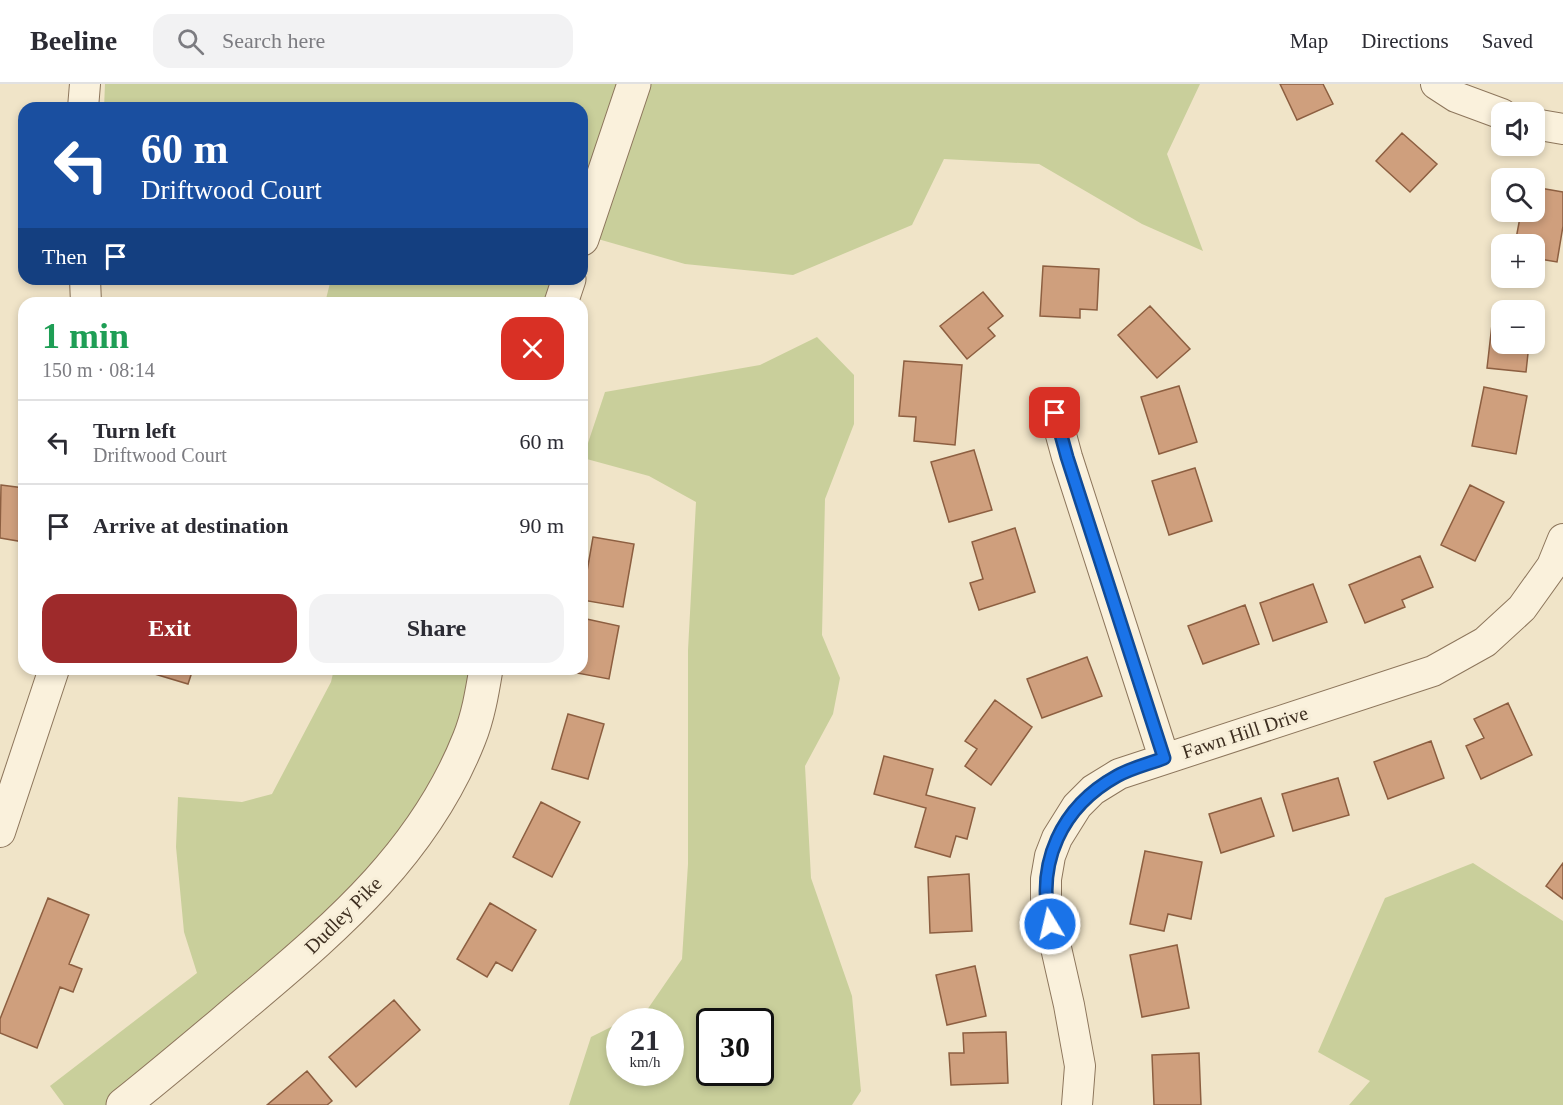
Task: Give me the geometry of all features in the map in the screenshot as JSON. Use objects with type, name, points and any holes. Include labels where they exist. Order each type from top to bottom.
[{"type":"street","points":[[84,102],[85,84]]},
{"type":"street","points":[[588,222],[634,84]]},
{"type":"street","points":[[1436,84],[1456,97],[1491,110]]},
{"type":"street","points":[[1545,126],[1563,129]]},
{"type":"street","points":[[1055,413],[1067,457],[1164,758]]},
{"type":"street","name":"Fawn Hill Drive","points":[[1077,1105],[1080,1066],[1046,904],[1046,879],[1050,856],[1057,838],[1077,806],[1093,790],[1119,774],[1433,671],[1485,642],[1522,608],[1551,566],[1563,539]]},
{"type":"street","points":[[0,832],[52,675]]},
{"type":"street","name":"Dudley Pike","points":[[123,1105],[324,937],[379,881],[424,824],[453,775],[469,738],[480,702],[485,675]]},
{"type":"green space","points":[[105,84],[1200,84],[1167,154],[1203,251],[1142,224],[1039,164],[944,159],[912,225],[793,275],[685,264],[588,236],[588,102],[104,102]]},
{"type":"green space","points":[[330,285],[567,285],[563,297],[326,297]]},
{"type":"green space","points":[[817,337],[854,375],[854,424],[825,499],[822,635],[840,678],[833,714],[805,766],[811,878],[852,996],[861,1091],[852,1105],[569,1105],[591,1037],[606,1030],[606,1086],[684,1086],[684,1008],[648,1008],[682,959],[688,864],[688,650],[696,502],[649,476],[588,459],[588,443],[605,392],[760,365]]},
{"type":"green space","points":[[333,675],[484,675],[424,824],[123,1105],[64,1105],[50,1086],[197,973],[184,932],[176,847],[178,797],[242,802],[272,794]]},
{"type":"green space","points":[[1473,863],[1563,921],[1563,1105],[1349,1105],[1370,1081],[1318,1052],[1385,898]]},
{"type":"building","points":[[1280,84],[1323,84],[1333,104],[1297,120]]},
{"type":"building","points":[[1402,133],[1437,164],[1410,192],[1376,161]]},
{"type":"building","points":[[1545,189],[1563,192],[1563,226],[1557,262],[1545,260],[1545,234],[1517,234],[1519,222],[1545,222]]},
{"type":"building","points":[[1043,266],[1099,269],[1097,310],[1080,309],[1080,318],[1040,316]]},
{"type":"building","points":[[983,292],[1003,316],[988,328],[995,336],[967,359],[940,326]]},
{"type":"building","points":[[1150,306],[1190,349],[1157,378],[1118,335]]},
{"type":"building","points":[[1491,333],[1491,354],[1528,354],[1526,372],[1487,368]]},
{"type":"building","points":[[904,361],[962,365],[955,445],[914,441],[916,417],[899,416]]},
{"type":"building","points":[[1179,386],[1197,442],[1159,454],[1141,397]]},
{"type":"building","points":[[1484,387],[1527,396],[1516,454],[1472,446]]},
{"type":"building","points":[[974,450],[992,510],[949,522],[931,462]]},
{"type":"building","points":[[1195,468],[1212,521],[1169,535],[1152,481]]},
{"type":"building","points":[[1,485],[18,487],[18,541],[0,538]]},
{"type":"building","points":[[1470,485],[1504,502],[1475,561],[1441,545]]},
{"type":"building","points":[[1015,528],[1035,592],[979,610],[970,583],[983,579],[972,542]]},
{"type":"building","points":[[593,537],[634,544],[623,607],[588,601],[588,566]]},
{"type":"building","points":[[1420,556],[1433,587],[1402,600],[1405,607],[1365,623],[1349,585]]},
{"type":"building","points":[[1313,584],[1327,622],[1273,641],[1260,603]]},
{"type":"building","points":[[1245,605],[1259,644],[1203,664],[1188,626]]},
{"type":"building","points":[[588,619],[619,626],[609,679],[588,675]]},
{"type":"building","points":[[1087,657],[1102,696],[1042,718],[1027,679]]},
{"type":"building","points":[[158,675],[191,675],[188,684]]},
{"type":"building","points":[[995,700],[1032,727],[991,785],[965,766],[977,749],[965,741]]},
{"type":"building","points":[[1508,703],[1532,755],[1481,779],[1466,746],[1484,738],[1474,719]]},
{"type":"building","points":[[568,714],[604,724],[588,779],[552,769]]},
{"type":"building","points":[[1431,741],[1444,778],[1388,799],[1374,762]]},
{"type":"building","points":[[884,756],[933,769],[926,795],[975,808],[967,839],[956,836],[950,857],[915,847],[926,808],[874,794]]},
{"type":"building","points":[[1338,778],[1349,815],[1293,831],[1282,794]]},
{"type":"building","points":[[1261,798],[1274,836],[1221,853],[1209,814]]},
{"type":"building","points":[[541,802],[580,822],[552,877],[513,857]]},
{"type":"building","points":[[1145,851],[1202,862],[1191,919],[1168,914],[1164,931],[1130,924]]},
{"type":"building","points":[[1563,863],[1563,899],[1546,886]]},
{"type":"building","points":[[969,874],[972,931],[930,933],[928,877]]},
{"type":"building","points":[[48,898],[89,915],[69,964],[82,969],[73,992],[60,987],[37,1048],[0,1033],[0,1019]]},
{"type":"building","points":[[490,903],[536,930],[512,971],[496,962],[487,977],[457,959]]},
{"type":"building","points":[[1177,945],[1189,1008],[1142,1017],[1130,955]]},
{"type":"building","points":[[975,966],[986,1016],[947,1025],[936,975]]},
{"type":"building","points":[[394,1000],[420,1030],[356,1087],[329,1057]]},
{"type":"building","points":[[1006,1032],[1008,1083],[951,1085],[949,1053],[964,1053],[963,1033]]},
{"type":"building","points":[[1199,1053],[1201,1105],[1154,1105],[1152,1055]]},
{"type":"building","points":[[307,1071],[332,1101],[327,1105],[267,1105]]},
{"type":"route","points":[[1050,924],[1046,904],[1046,879],[1050,856],[1057,838],[1077,806],[1093,790],[1119,774],[1164,758],[1067,457],[1055,413]]}]
